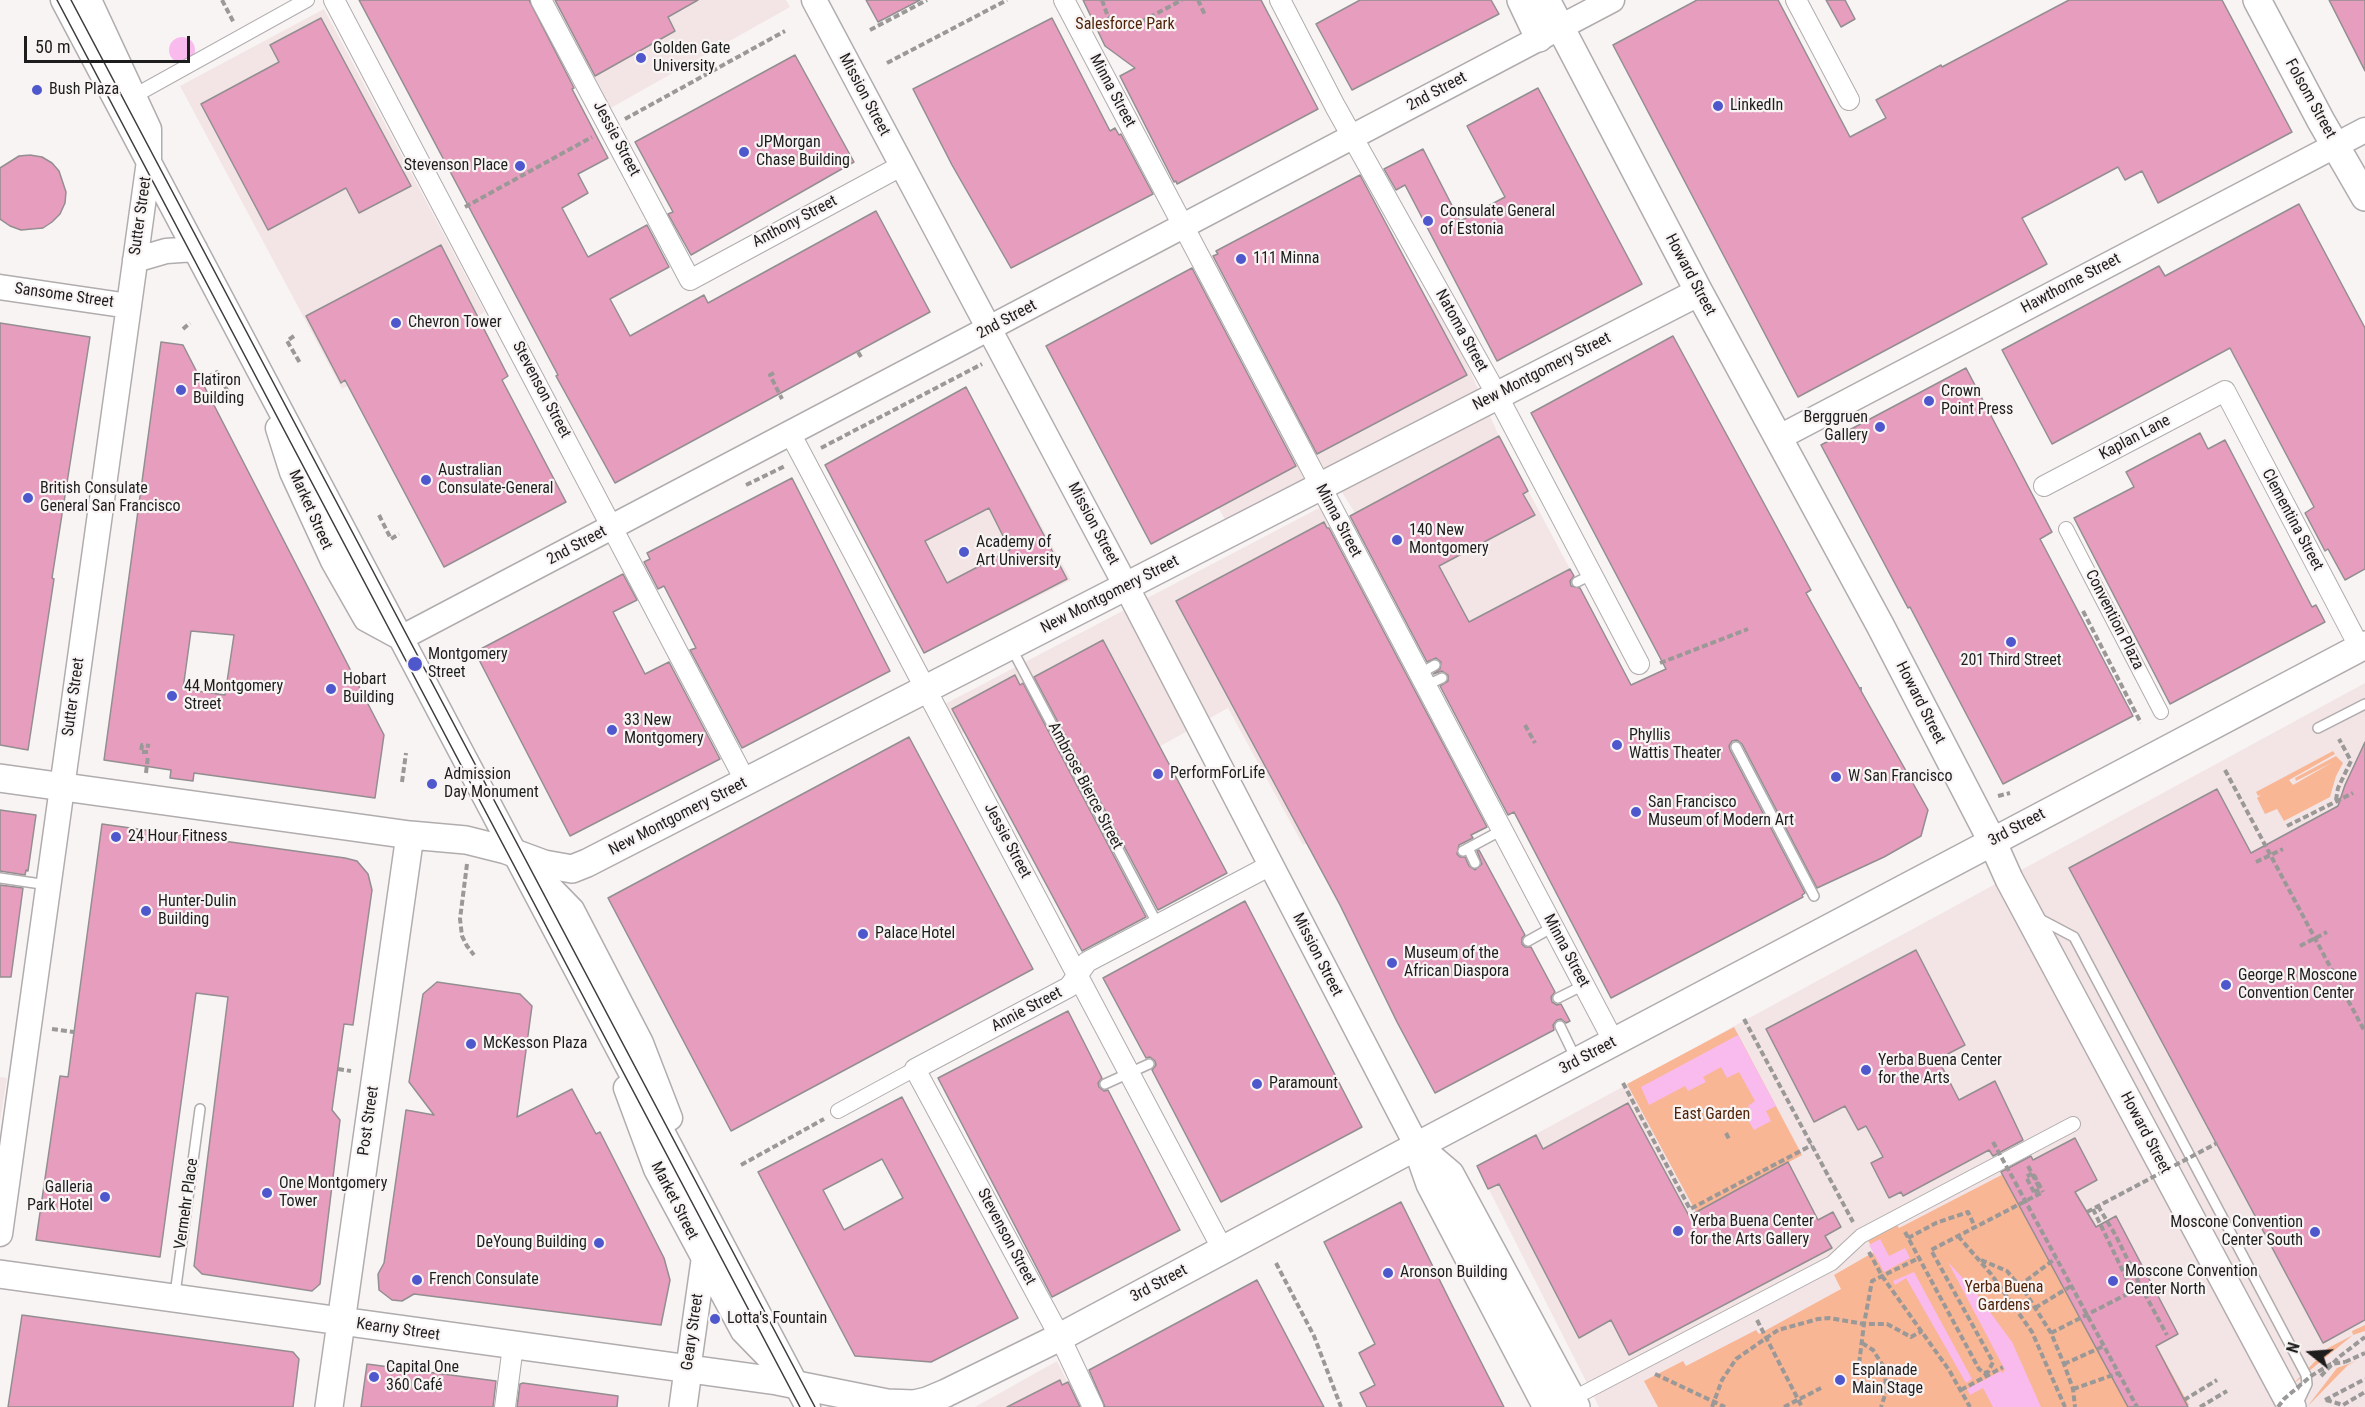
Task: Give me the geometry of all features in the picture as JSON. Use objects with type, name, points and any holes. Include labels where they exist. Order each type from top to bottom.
[{"type":"main road","points":[[1521,0],[1550,33]]},
{"type":"main road","name":"Howard Street","points":[[1546,0],[1550,33],[1699,292],[1880,625],[2028,913],[2292,1407]]},
{"type":"main road","name":"Folsom Street","points":[[2257,0],[2365,197]]},
{"type":"main road","name":"New Montgomery Street","points":[[516,854],[544,864],[572,868],[587,863],[1699,292]]},
{"type":"main road","name":"3rd Street","points":[[802,1396],[900,1405],[914,1404],[946,1393],[1060,1337],[2362,646]]},
{"type":"main road","points":[[0,778],[410,835],[466,840],[516,854]]},
{"type":"main road","name":"Post Street","points":[[329,1407],[410,835]]},
{"type":"main road","name":"Mission Street","points":[[1417,1146],[1450,1174],[1565,1404]]},
{"type":"main road","name":"Kearny Street","points":[[0,1274],[688,1370],[802,1396]]},
{"type":"main road","name":"Geary Street","points":[[683,1407],[688,1370]]},
{"type":"street","name":"Market Street","points":[[63,0],[802,1396]]},
{"type":"street","name":"Market Street","points":[[89,0],[149,129],[149,161]]},
{"type":"street","points":[[134,96],[307,0]]},
{"type":"street","name":"Stevenson Street","points":[[334,0],[746,782]]},
{"type":"street","name":"Jessie Street","points":[[541,0],[690,279]]},
{"type":"street","name":"Mission Street","points":[[814,0],[1126,586],[1417,1146]]},
{"type":"street","name":"Minna Street","points":[[1064,0],[1321,488],[1430,675],[1502,830],[1614,1042]]},
{"type":"street","name":"Natoma Street","points":[[1280,0],[1335,106],[1497,395],[1584,578],[1645,666]]},
{"type":"street","name":"2nd Street","points":[[401,638],[1612,0]]},
{"type":"street","points":[[1796,0],[1849,100]]},
{"type":"street","name":"Hawthorne Street","points":[[1778,438],[2365,130]]},
{"type":"street","name":"Sutter Street","points":[[0,1234],[149,161]]},
{"type":"street","name":"Anthony Street","points":[[690,279],[902,166]]},
{"type":"street","points":[[135,260],[166,252],[195,249]]},
{"type":"street","name":"Sansome Street","points":[[0,287],[129,306]]},
{"type":"street","name":"Kaplan Lane","points":[[2044,486],[2225,391]]},
{"type":"street","name":"Clementina Street","points":[[2225,391],[2362,646]]},
{"type":"street","name":"Jessie Street","points":[[790,433],[1223,1250]]},
{"type":"street","name":"Convention Plaza","points":[[2066,529],[2161,712]]},
{"type":"street","name":"Market Street","points":[[516,854],[572,910],[641,1043],[709,1219]]},
{"type":"street","name":"Annie Street","points":[[838,1111],[1069,987],[1087,963],[1271,865]]},
{"type":"street","name":"Market Street","points":[[591,996],[656,1169],[743,1331],[802,1396],[816,1407]]},
{"type":"street","name":"Stevenson Street","points":[[915,1069],[968,1155],[1093,1407]]},
{"type":"street","points":[[1565,1404],[1832,1263],[1861,1236],[2073,1124]]},
{"type":"street","name":"Geary Street","points":[[688,1370],[704,1257]]},
{"type":"street","points":[[505,1407],[513,1346]]},
{"type":"lane","name":"Ambrose Bierce Street","points":[[1011,646],[1158,926]]},
{"type":"lane","points":[[2318,728],[2365,704]]},
{"type":"lane","points":[[1736,747],[1814,896]]},
{"type":"lane","points":[[1475,863],[1466,850],[1502,830]]},
{"type":"lane","points":[[0,878],[48,885]]},
{"type":"lane","points":[[2028,913],[2074,937],[2306,1375],[2307,1384],[2296,1407]]},
{"type":"lane","points":[[1528,941],[1553,927]]},
{"type":"lane","points":[[1558,998],[1584,985]]},
{"type":"lane","points":[[1560,1026],[1577,1061]]},
{"type":"lane","points":[[1105,1084],[1149,1064]]},
{"type":"lane","name":"Vermehr Place","points":[[174,1298],[200,1109]]},
{"type":"path","points":[[222,0],[233,21]]},
{"type":"path","points":[[870,30],[927,0]]},
{"type":"path","points":[[887,63],[1007,0]]},
{"type":"path","points":[[1102,0],[1108,17],[1125,24],[1137,24],[1182,0]]},
{"type":"path","points":[[1198,0],[1205,15]]},
{"type":"path","points":[[183,328],[190,323]]},
{"type":"path","points":[[294,336],[287,340],[300,363]]},
{"type":"path","points":[[858,352],[861,357]]},
{"type":"path","points":[[208,377],[217,372],[233,401]]},
{"type":"path","points":[[774,373],[770,375],[782,399]]},
{"type":"path","points":[[379,515],[391,539],[399,534]]},
{"type":"path","points":[[2083,611],[2141,723]]},
{"type":"path","points":[[1645,666],[1748,629]]},
{"type":"path","points":[[1525,725],[1535,743]]},
{"type":"path","points":[[2336,801],[2338,788],[2351,761],[2338,739]]},
{"type":"path","points":[[146,773],[148,754],[141,752],[142,745],[150,746]]},
{"type":"path","points":[[402,782],[406,753]]},
{"type":"path","points":[[2225,770],[2365,1032]]},
{"type":"path","points":[[1998,796],[2010,793]]},
{"type":"path","points":[[2287,826],[2353,793]]},
{"type":"path","points":[[2256,862],[2283,849]]},
{"type":"path","points":[[468,864],[460,919],[462,936],[474,955]]},
{"type":"path","points":[[2300,946],[2327,932]]},
{"type":"path","points":[[1744,1019],[1882,1276],[1922,1331],[1970,1407]]},
{"type":"path","points":[[52,1029],[74,1032]]},
{"type":"path","points":[[338,1069],[351,1071]]},
{"type":"path","points":[[1623,1083],[1690,1209],[1812,1145]]},
{"type":"path","points":[[741,1165],[838,1111]]},
{"type":"path","points":[[1725,1133],[1729,1139]]},
{"type":"path","points":[[1994,1142],[2137,1407]]},
{"type":"path","points":[[2087,1212],[2217,1143]]},
{"type":"path","points":[[1975,1227],[1968,1212],[1907,1236],[1979,1369],[1984,1373],[1989,1372],[1993,1362],[1931,1250],[2043,1192],[2033,1173],[2026,1177],[2034,1192],[2040,1189],[2027,1164]]},
{"type":"path","points":[[2098,1206],[2167,1335]]},
{"type":"path","points":[[2093,1209],[2133,1292]]},
{"type":"path","points":[[1958,1236],[1979,1259],[2031,1332],[2065,1407]]},
{"type":"path","points":[[1858,1372],[1872,1281],[1918,1258]]},
{"type":"path","points":[[2019,1286],[2056,1258]]},
{"type":"path","points":[[1979,1259],[2007,1271],[2027,1294],[2051,1333],[2073,1389],[2075,1407]]},
{"type":"path","points":[[1276,1263],[1314,1336],[1341,1407]]},
{"type":"path","points":[[2035,1308],[2071,1286]]},
{"type":"path","points":[[2051,1333],[2141,1287]]},
{"type":"path","points":[[1712,1407],[1722,1380],[1736,1359],[1778,1330],[1818,1319],[1887,1324],[1911,1337],[1922,1331]]},
{"type":"path","points":[[1763,1332],[1802,1407]]},
{"type":"path","points":[[2339,1357],[2365,1337]]},
{"type":"path","points":[[1862,1343],[1873,1350],[1885,1369],[1886,1392],[1881,1407]]},
{"type":"path","points":[[2064,1364],[2104,1346]]},
{"type":"path","points":[[2278,1407],[2284,1399],[2311,1377],[2331,1364],[2344,1362],[2365,1353]]},
{"type":"path","points":[[1636,1365],[1725,1407]]},
{"type":"path","points":[[1961,1390],[2003,1367]]},
{"type":"path","points":[[2073,1389],[2119,1373]]},
{"type":"path","points":[[2365,1379],[2325,1400],[2344,1406],[2365,1392]]},
{"type":"path","points":[[2184,1400],[2217,1380]]},
{"type":"path","points":[[1784,1407],[1821,1388]]},
{"type":"path","points":[[2200,1407],[2227,1391]]},
{"type":"shaded area","name":"Golden Gate University","points":[[551,0],[786,0],[790,7],[609,109]]},
{"type":"shaded area","points":[[324,9],[485,312],[342,389],[180,86]]},
{"type":"shaded area","points":[[182,37],[191,41],[195,50],[191,59],[182,63],[173,59],[169,50],[173,41]]},
{"type":"shaded area","points":[[1438,299],[1499,436],[1570,569],[1426,646],[1355,513],[1326,467],[1226,521],[1178,441]]},
{"type":"shaded area","name":"Academy of Art University","points":[[1000,450],[1071,580],[924,653],[858,524]]},
{"type":"shaded area","points":[[1321,507],[1459,765],[1303,845],[1228,708],[1081,791],[1031,699],[957,736],[943,705]]},
{"type":"shaded area","points":[[2365,683],[2365,1407],[1599,1407],[1477,1166]]},
{"type":"shaded area","points":[[1738,1035],[1776,1106],[1766,1111],[1771,1121],[1754,1130],[1745,1115],[1751,1112],[1748,1106],[1755,1101],[1739,1072],[1727,1078],[1721,1067],[1703,1077],[1706,1082],[1688,1091],[1685,1086],[1649,1105],[1641,1087]]},
{"type":"shaded area","points":[[0,1077],[7,1078],[0,1122]]},
{"type":"shaded area","points":[[1880,1239],[1889,1256],[1905,1248],[1910,1258],[1884,1272],[1869,1245]]},
{"type":"shaded area","points":[[1948,1262],[1973,1289],[2012,1342],[2041,1407],[1993,1407],[1983,1388],[1970,1395],[1967,1389],[2005,1370]]},
{"type":"shaded area","points":[[1914,1272],[1972,1379],[1966,1383],[1906,1278],[1895,1285],[1893,1281]]},
{"type":"shaded area","points":[[1057,1361],[1080,1407],[975,1407]]},
{"type":"green space","points":[[2333,751],[2335,754],[2289,780],[2293,785],[2333,762],[2296,781],[2295,778],[2336,756],[2343,763],[2336,776],[2330,797],[2284,821],[2277,809],[2265,814],[2257,798],[2261,795],[2258,796],[2256,792]]},
{"type":"green space","name":"East Garden","points":[[1734,1027],[1802,1155],[1696,1212],[1627,1084]]},
{"type":"green space","name":"Yerba Buena Gardens","points":[[2017,1167],[2126,1290],[2189,1405],[2185,1407],[1658,1407],[1644,1381],[1683,1361],[1686,1366],[1756,1330],[1759,1334],[1841,1289],[1834,1275],[1874,1252],[1868,1240],[1897,1225],[1899,1228]]},
{"type":"green space","points":[[2365,1325],[2365,1331],[2353,1335],[2352,1331]]},
{"type":"green space","points":[[2353,1335],[2292,1385],[2328,1348]]},
{"type":"green space","points":[[2356,1361],[2348,1365],[2307,1407],[2337,1368]]},
{"type":"building","points":[[359,0],[529,0],[608,158],[578,174],[588,193],[562,208],[588,257],[647,225],[669,267],[610,299],[630,336],[704,295],[708,303],[876,211],[930,312],[615,483],[556,376],[558,375]]},
{"type":"building","points":[[555,0],[698,0],[668,17],[675,31],[595,76]]},
{"type":"building","points":[[866,0],[920,0],[878,22]]},
{"type":"building","points":[[1083,0],[1261,0],[1318,109],[1177,184],[1120,76],[1135,68],[1105,46]]},
{"type":"building","points":[[1360,0],[1491,0],[1499,14],[1352,90],[1316,24]]},
{"type":"building","points":[[1697,0],[1778,0],[1850,137],[1886,118],[1876,100],[2069,0],[2222,0],[2292,132],[2158,203],[2142,171],[2125,180],[2118,167],[2022,218],[2047,264],[1798,397],[1613,45]]},
{"type":"building","points":[[1826,0],[1845,0],[1855,19],[1841,27]]},
{"type":"building","points":[[2329,0],[2365,0],[2365,71]]},
{"type":"building","points":[[321,18],[411,186],[359,213],[346,188],[268,230],[201,104],[279,62],[270,45]]},
{"type":"building","points":[[1052,18],[1110,131],[1115,128],[1119,135],[1121,134],[1153,194],[1011,268],[952,165],[913,89]]},
{"type":"building","name":"JPMorgan Chase Building","points":[[795,55],[854,162],[691,255],[668,214],[673,212],[635,142]]},
{"type":"building","points":[[1538,88],[1642,284],[1497,361],[1405,185],[1396,190],[1384,169],[1423,149],[1460,221],[1505,197],[1467,126]]},
{"type":"building","points":[[19,156],[42,157],[59,171],[66,192],[65,203],[60,214],[43,228],[21,230],[0,219],[0,168]]},
{"type":"building","points":[[1360,175],[1467,375],[1317,454],[1213,256],[1218,254],[1216,251]]},
{"type":"building","points":[[2299,204],[2365,328],[2365,569],[2345,580],[2328,549],[2325,551],[2305,513],[2314,507],[2230,348],[2052,444],[2002,350],[2159,266],[2165,276]]},
{"type":"building","points":[[441,245],[508,376],[502,380],[566,502],[444,567],[345,380],[341,383],[306,316]]},
{"type":"building","points":[[1192,268],[1296,466],[1151,544],[1046,346]]},
{"type":"building","points":[[0,323],[90,337],[52,578],[54,579],[28,750],[0,745]]},
{"type":"building","points":[[1673,336],[1811,590],[1806,593],[1928,810],[1921,836],[1884,857],[1817,888],[1742,744],[1737,740],[1732,741],[1729,746],[1730,750],[1805,893],[1803,897],[1611,998],[1514,812],[1508,815],[1440,686],[1448,681],[1448,675],[1442,671],[1433,674],[1440,669],[1441,662],[1436,658],[1427,662],[1350,516],[1499,436],[1528,491],[1523,494],[1535,515],[1439,566],[1469,622],[1570,569],[1574,576],[1570,581],[1571,586],[1580,588],[1631,685],[1666,669],[1531,413]]},
{"type":"building","points":[[161,342],[183,345],[384,735],[375,798],[194,773],[193,781],[170,778],[171,770],[104,760]],"holes":[[[191,631],[234,635],[225,695],[183,689]]]},
{"type":"building","points":[[1966,368],[2052,532],[2040,539],[2133,716],[2003,784],[1821,445]]},
{"type":"building","name":"Academy of Art University","points":[[966,387],[1067,579],[924,653],[825,465]],"holes":[[[989,508],[1010,550],[947,583],[925,541]]]},
{"type":"building","points":[[2200,433],[2208,449],[2225,440],[2312,607],[2316,605],[2325,622],[2170,704],[2074,518],[2134,487],[2126,472]]},
{"type":"building","points":[[792,478],[890,671],[742,748],[690,650],[696,648],[664,586],[658,589],[644,562],[650,559],[647,553]]},
{"type":"building","points":[[1324,522],[1487,827],[1471,835],[1473,838],[1459,845],[1457,854],[1465,857],[1469,866],[1475,870],[1482,864],[1477,851],[1479,850],[1525,935],[1522,938],[1522,944],[1525,947],[1531,947],[1555,992],[1551,997],[1552,1002],[1557,1005],[1561,1004],[1570,1021],[1566,1023],[1561,1019],[1557,1020],[1553,1025],[1554,1030],[1435,1093],[1397,1022],[1340,905],[1176,601]]},
{"type":"building","points":[[623,574],[637,600],[613,612],[645,674],[669,662],[720,759],[570,836],[475,652]]},
{"type":"building","points":[[1103,640],[1227,873],[1158,910],[1034,677]]},
{"type":"building","points":[[1015,675],[1020,685],[1023,683],[1146,917],[1082,951],[952,709]]},
{"type":"building","name":"Palace Hotel","points":[[909,737],[1033,969],[731,1131],[608,898]]},
{"type":"building","points":[[2365,742],[2365,1320],[2323,1343],[2069,868],[2217,789],[2251,853],[2338,806]]},
{"type":"building","points":[[0,810],[36,815],[28,871],[26,870],[25,875],[0,871]]},
{"type":"building","points":[[102,824],[345,858],[357,861],[368,874],[372,890],[353,1025],[344,1024],[332,1110],[340,1120],[320,1284],[312,1291],[202,1274],[194,1266],[228,997],[196,993],[160,1257],[36,1240],[60,1076],[68,1077]]},
{"type":"building","points":[[0,885],[23,888],[11,977],[0,977]]},
{"type":"building","name":"Paramount","points":[[1245,901],[1362,1127],[1221,1202],[1152,1070],[1156,1065],[1155,1061],[1150,1057],[1146,1058],[1103,978]]},
{"type":"building","name":"Yerba Buena Center for the Arts","points":[[1916,950],[1965,1045],[1938,1059],[1959,1100],[1995,1081],[2023,1140],[1993,1156],[1989,1150],[1903,1196],[1901,1192],[1889,1198],[1871,1163],[1883,1157],[1866,1126],[1858,1130],[1845,1106],[1814,1122],[1766,1029]]},
{"type":"building","points":[[437,982],[520,994],[532,1006],[517,1117],[572,1089],[596,1134],[600,1132],[664,1258],[670,1280],[661,1325],[414,1294],[402,1301],[392,1300],[379,1290],[378,1274],[384,1263],[406,1110],[434,1115],[409,1082],[423,994]]},
{"type":"building","points":[[1068,1011],[1102,1078],[1098,1083],[1099,1087],[1104,1091],[1108,1090],[1180,1230],[1052,1297],[938,1078]]},
{"type":"building","points":[[902,1097],[1018,1318],[931,1362],[855,1356],[758,1172]],"holes":[[[882,1159],[903,1198],[844,1230],[823,1190]]]},
{"type":"building","name":"Yerba Buena Center for the Arts Gallery","points":[[1628,1103],[1689,1216],[1788,1162],[1818,1220],[1833,1212],[1841,1227],[1825,1236],[1832,1248],[1629,1355],[1611,1320],[1579,1338],[1499,1184],[1488,1189],[1477,1166],[1536,1135],[1543,1149]]},
{"type":"building","name":"Moscone Convention Center North","points":[[2075,1138],[2097,1180],[2075,1192],[2096,1227],[2116,1216],[2178,1334],[2156,1346],[2188,1407],[2128,1407],[2001,1172],[2031,1156],[2033,1160]]},
{"type":"building","points":[[1401,1202],[1504,1407],[1367,1407],[1360,1393],[1375,1385],[1359,1353],[1375,1344],[1324,1242]]},
{"type":"building","points":[[1257,1280],[1324,1407],[1105,1407],[1089,1370]]},
{"type":"building","points":[[22,1315],[293,1352],[299,1359],[293,1407],[8,1407]]},
{"type":"building","points":[[367,1364],[496,1381],[493,1407],[361,1407]]},
{"type":"building","points":[[1060,1380],[1062,1385],[1068,1382],[1080,1407],[1007,1407]]},
{"type":"building","points":[[520,1384],[618,1396],[617,1407],[517,1407]]},
{"type":"tram line","points":[[57,0],[800,1407]]},
{"type":"tram line","points":[[71,0],[815,1407]]},
{"type":"place","name":"Golden Gate University","points":[[641,58]]},
{"type":"place","name":"Bush Plaza","points":[[37,90]]},
{"type":"place","name":"LinkedIn","points":[[1718,106]]},
{"type":"place","name":"JPMorgan Chase Building","points":[[744,152]]},
{"type":"place","name":"Stevenson Place","points":[[520,166]]},
{"type":"place","name":"Consulate General of Estonia","points":[[1428,221]]},
{"type":"place","name":"111 Minna","points":[[1241,259]]},
{"type":"place","name":"Chevron Tower","points":[[396,323]]},
{"type":"place","name":"Flatiron Building","points":[[181,390]]},
{"type":"place","name":"Crown Point Press","points":[[1929,401]]},
{"type":"place","name":"Berggruen Gallery","points":[[1880,427]]},
{"type":"place","name":"Australian Consulate-General","points":[[426,480]]},
{"type":"place","name":"British Consulate General San Francisco","points":[[28,498]]},
{"type":"place","name":"140 New Montgomery","points":[[1397,540]]},
{"type":"place","name":"Academy of Art University","points":[[964,552]]},
{"type":"place","name":"201 Third Street","points":[[2011,642]]},
{"type":"place","name":"Montgomery Street","points":[[415,664]]},
{"type":"place","name":"Hobart Building","points":[[331,689]]},
{"type":"place","name":"44 Montgomery Street","points":[[172,696]]},
{"type":"place","name":"33 New Montgomery","points":[[612,730]]},
{"type":"place","name":"Phyllis Wattis Theater","points":[[1617,745]]},
{"type":"place","name":"PerformForLife","points":[[1158,774]]},
{"type":"place","name":"W San Francisco","points":[[1836,777]]},
{"type":"place","name":"Admission Day Monument","points":[[432,784]]},
{"type":"place","name":"San Francisco Museum of Modern Art","points":[[1636,812]]},
{"type":"place","name":"24 Hour Fitness","points":[[116,837]]},
{"type":"place","name":"Hunter-Dulin Building","points":[[146,911]]},
{"type":"place","name":"Palace Hotel","points":[[863,934]]},
{"type":"place","name":"Museum of the African Diaspora","points":[[1392,963]]},
{"type":"place","name":"George R Moscone Convention Center","points":[[2226,985]]},
{"type":"place","name":"McKesson Plaza","points":[[471,1044]]},
{"type":"place","name":"Yerba Buena Center for the Arts","points":[[1866,1070]]},
{"type":"place","name":"Paramount","points":[[1257,1084]]},
{"type":"place","name":"One Montgomery Tower","points":[[267,1193]]},
{"type":"place","name":"Galleria Park Hotel","points":[[105,1197]]},
{"type":"place","name":"Yerba Buena Center for the Arts Gallery","points":[[1678,1231]]},
{"type":"place","name":"Moscone Convention Center South","points":[[2315,1232]]},
{"type":"place","name":"DeYoung Building","points":[[599,1243]]},
{"type":"place","name":"Aronson Building","points":[[1388,1273]]},
{"type":"place","name":"French Consulate","points":[[417,1280]]},
{"type":"place","name":"Moscone Convention Center North","points":[[2113,1281]]},
{"type":"place","name":"Lotta's Fountain","points":[[715,1319]]},
{"type":"place","name":"Capital One 360 Café","points":[[374,1377]]},
{"type":"place","name":"Esplanade Main Stage","points":[[1840,1380]]},
{"type":"park label","name":"Salesforce Park","points":[[1125,25]]}]
